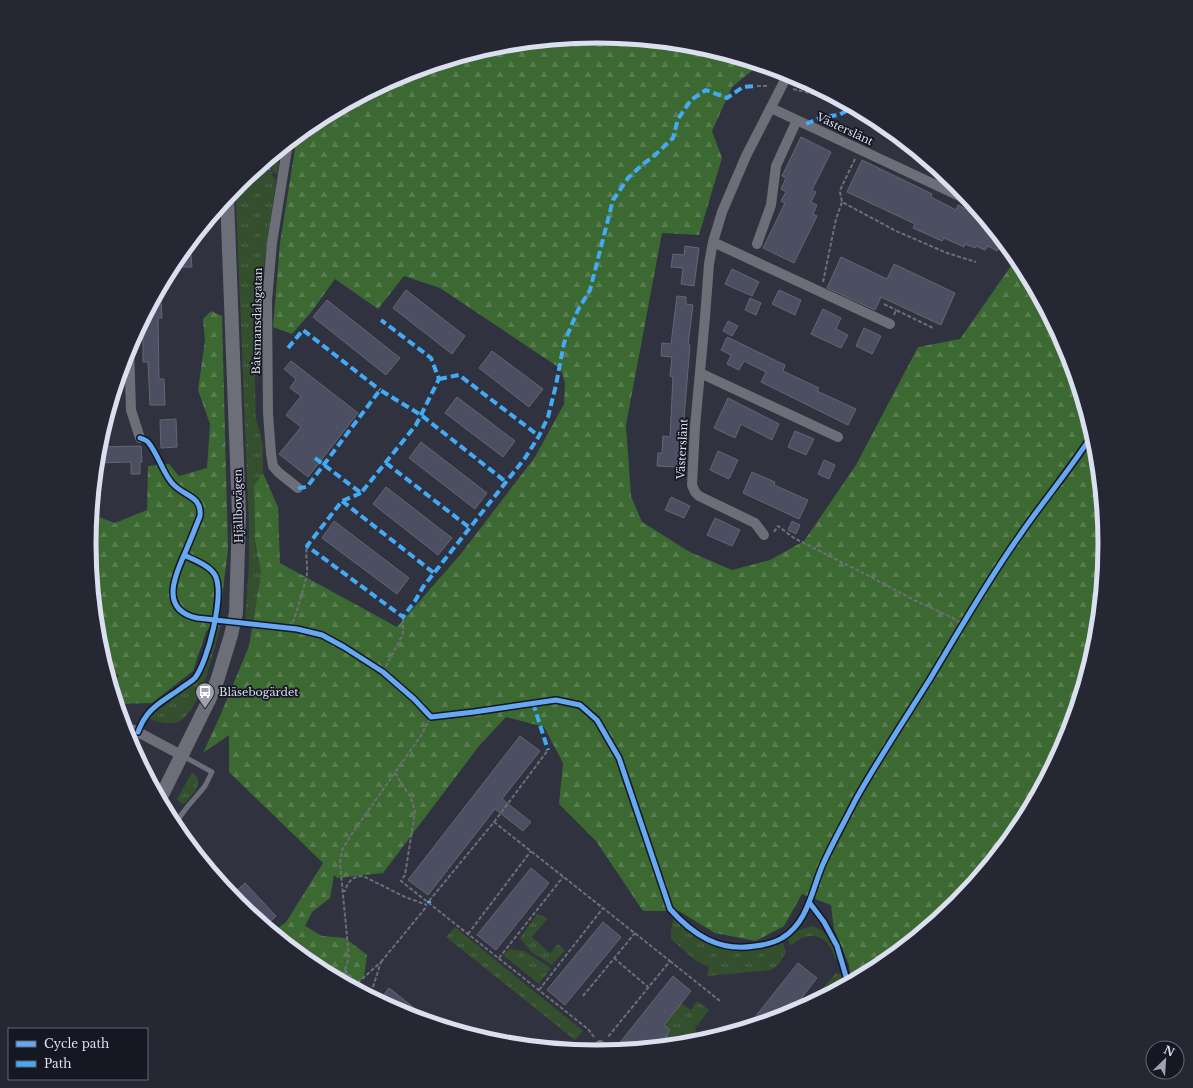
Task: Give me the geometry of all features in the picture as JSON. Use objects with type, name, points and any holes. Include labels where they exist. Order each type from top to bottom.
[{"type":"street","name":"Västerslänt","points":[[764,535],[755,523],[699,496],[695,492],[692,485],[695,427],[709,264],[713,242],[722,212],[743,163],[785,80]]},
{"type":"street","name":"Västerslänt","points":[[771,108],[954,194]]},
{"type":"street","points":[[757,244],[771,205],[776,166],[797,120]]},
{"type":"street","name":"Båtsmansdalsgatan","points":[[287,151],[272,243],[267,301],[268,413],[273,466],[278,472],[298,488]]},
{"type":"street","name":"Hjällbovägen","points":[[163,793],[217,681],[236,613],[240,515],[228,205]]},
{"type":"street","points":[[713,242],[890,324]]},
{"type":"street","points":[[129,364],[130,410],[140,438]]},
{"type":"street","points":[[700,373],[838,437]]},
{"type":"street","points":[[132,730],[181,755]]},
{"type":"lane","points":[[178,819],[205,786],[212,772],[181,755]]},
{"type":"path","points":[[757,86],[769,86]]},
{"type":"path","points":[[792,89],[819,95]]},
{"type":"path","points":[[820,292],[823,285],[836,219],[842,202],[840,192],[841,188],[857,154]]},
{"type":"path","points":[[842,202],[896,231],[939,250],[976,262]]},
{"type":"path","points":[[884,304],[932,328]]},
{"type":"path","points":[[890,324],[896,310]]},
{"type":"path","points":[[778,526],[794,538],[963,624]]},
{"type":"path","points":[[291,628],[299,607],[307,572],[305,554],[307,546]]},
{"type":"path","points":[[383,672],[395,652],[403,634],[403,617]]},
{"type":"path","points":[[343,976],[348,958],[340,863],[342,850],[351,834],[420,737],[431,717]]},
{"type":"path","points":[[345,970],[358,984],[381,962],[494,822],[548,750]]},
{"type":"path","points":[[395,773],[412,798],[414,812],[406,870],[401,881],[588,1029],[599,1045]]},
{"type":"path","points":[[494,822],[720,1001]]},
{"type":"path","points":[[468,934],[531,851]]},
{"type":"path","points":[[342,891],[345,891],[348,883],[352,879],[363,876],[405,897],[429,903]]},
{"type":"path","points":[[498,958],[563,877]]},
{"type":"path","points":[[539,990],[603,908]]},
{"type":"path","points":[[583,996],[635,933]]},
{"type":"path","points":[[614,958],[648,987]]},
{"type":"path","points":[[603,1045],[670,961]]},
{"type":"path","points":[[372,991],[381,962]]},
{"type":"green space","points":[[564,44],[629,44],[662,47],[726,60],[754,69],[732,87],[712,131],[722,158],[699,235],[662,233],[626,425],[631,496],[642,522],[690,552],[732,570],[770,560],[804,541],[856,465],[918,347],[960,339],[1011,266],[1014,267],[1046,322],[1059,352],[1071,383],[1088,446],[1093,479],[1098,544],[1093,609],[1088,642],[1071,705],[1046,766],[1030,795],[994,849],[951,898],[927,921],[875,961],[850,976],[849,965],[834,929],[831,905],[802,894],[784,926],[756,941],[715,933],[679,911],[643,911],[596,841],[559,804],[563,763],[544,727],[506,717],[479,746],[383,873],[337,878],[334,875],[330,898],[312,912],[305,926],[322,936],[345,938],[367,955],[364,977],[356,983],[346,978],[318,961],[277,929],[286,922],[323,863],[229,772],[229,735],[203,753],[249,646],[261,573],[255,540],[254,485],[263,473],[278,507],[280,563],[397,627],[460,555],[535,457],[564,404],[565,383],[561,369],[440,288],[404,276],[378,309],[335,279],[312,311],[292,334],[273,327],[280,243],[296,144],[318,127],[346,110],[405,81],[467,60],[531,47]]},
{"type":"green space","points":[[280,156],[277,174],[276,175],[269,165]]},
{"type":"green space","points":[[266,167],[276,180],[264,267],[261,312],[255,308],[253,314],[256,419],[263,445],[263,473],[254,485],[255,540],[261,573],[253,620],[245,619],[249,564],[249,526],[236,196]]},
{"type":"green space","points":[[211,311],[222,316],[228,550],[220,613],[206,632],[193,671],[152,703],[122,704],[115,681],[119,676],[112,670],[105,642],[100,609],[97,577],[97,516],[115,523],[147,510],[148,466],[169,464],[179,476],[207,468],[210,424],[198,390],[205,340],[203,319]]},
{"type":"green space","points":[[216,625],[221,625],[211,660],[202,687],[191,710],[181,720],[173,723],[164,723],[150,719],[150,716],[194,683],[205,662]]},
{"type":"green space","points":[[192,772],[198,780],[197,788],[188,800],[182,804],[177,799]]},
{"type":"green space","points":[[537,914],[548,918],[532,937],[550,953],[558,944],[565,950],[552,965],[531,952],[520,938]]},
{"type":"green space","points":[[674,916],[696,935],[708,943],[721,948],[728,950],[752,950],[768,946],[782,940],[786,952],[779,964],[771,970],[707,976],[709,967],[695,960],[671,939],[671,929]]},
{"type":"green space","points":[[811,926],[821,930],[830,939],[836,949],[839,960],[836,960],[829,945],[819,937],[806,937],[792,945],[789,944],[788,938],[790,936],[799,930]]},
{"type":"green space","points":[[455,927],[583,1031],[575,1040],[446,937]]},
{"type":"green space","points":[[510,949],[524,951],[551,968],[539,984],[503,955]]},
{"type":"green space","points":[[836,973],[841,974],[843,980],[819,992]]},
{"type":"green space","points":[[697,1001],[709,1010],[696,1027],[695,1035],[669,1040],[665,1037],[670,1030],[664,1025],[681,1003],[691,1010]]},
{"type":"building","points":[[801,137],[831,152],[812,190],[816,192],[811,202],[817,205],[813,214],[817,216],[794,263],[763,248],[785,203],[781,201],[786,192],[781,189],[786,178],[782,176]]},
{"type":"building","points":[[862,160],[932,194],[931,197],[956,210],[958,205],[970,211],[999,246],[997,251],[988,246],[985,250],[976,246],[975,248],[965,244],[964,247],[944,238],[942,241],[913,228],[915,224],[847,192]]},
{"type":"building","points":[[685,246],[699,248],[694,286],[681,284],[683,268],[671,267],[673,254],[684,255]]},
{"type":"building","points":[[191,251],[192,267],[181,267],[181,265]]},
{"type":"building","points":[[841,257],[887,279],[894,264],[955,293],[941,325],[881,297],[875,310],[827,288]]},
{"type":"building","points":[[732,269],[759,282],[752,296],[725,284]]},
{"type":"building","points":[[406,290],[465,336],[452,354],[393,308]]},
{"type":"building","points":[[779,290],[801,300],[795,315],[772,304]]},
{"type":"building","points":[[677,296],[686,297],[686,304],[693,305],[688,345],[690,345],[680,467],[657,466],[658,453],[662,453],[663,436],[670,437],[673,377],[670,376],[672,357],[661,356],[662,343],[671,344]]},
{"type":"building","points":[[161,297],[162,318],[158,318],[159,379],[164,379],[165,405],[150,405],[148,362],[143,362],[143,331]]},
{"type":"building","points":[[750,298],[761,303],[756,315],[745,310]]},
{"type":"building","points":[[327,300],[400,358],[386,375],[313,317]]},
{"type":"building","points":[[823,309],[841,318],[836,329],[848,335],[841,348],[811,334]]},
{"type":"building","points":[[728,321],[738,326],[732,336],[723,331]]},
{"type":"building","points":[[864,328],[881,336],[872,354],[856,346]]},
{"type":"building","points":[[727,337],[785,365],[783,371],[819,388],[817,391],[856,409],[848,425],[761,382],[766,372],[744,361],[739,370],[727,364],[731,355],[721,350]]},
{"type":"building","points":[[492,351],[543,389],[529,407],[479,368]]},
{"type":"building","points":[[291,361],[358,413],[308,477],[279,454],[301,427],[286,415],[301,396],[290,388],[296,379],[284,369]]},
{"type":"building","points":[[457,397],[515,441],[503,457],[445,413]]},
{"type":"building","points":[[728,398],[779,424],[772,440],[741,424],[735,438],[714,428]]},
{"type":"building","points":[[176,419],[177,447],[161,448],[160,420]]},
{"type":"building","points":[[795,431],[814,439],[806,455],[788,447]]},
{"type":"building","points":[[421,442],[487,493],[475,509],[409,458]]},
{"type":"building","points":[[141,446],[142,462],[140,462],[140,474],[131,474],[131,462],[102,463],[105,447]]},
{"type":"building","points":[[718,451],[738,460],[729,479],[710,470]]},
{"type":"building","points":[[824,460],[835,465],[829,479],[818,474]]},
{"type":"building","points":[[752,472],[775,482],[774,485],[808,500],[799,519],[743,493]]},
{"type":"building","points":[[386,487],[452,538],[438,555],[373,504]]},
{"type":"building","points":[[671,497],[690,506],[684,518],[665,510]]},
{"type":"building","points":[[715,518],[740,530],[732,546],[707,535]]},
{"type":"building","points":[[334,521],[409,578],[397,594],[322,538]]},
{"type":"building","points":[[792,521],[800,525],[796,534],[788,530]]},
{"type":"building","points":[[520,736],[540,751],[502,799],[531,822],[523,831],[495,809],[428,895],[408,880]]},
{"type":"building","points":[[531,868],[549,883],[496,950],[477,935]]},
{"type":"building","points":[[245,883],[276,916],[268,923],[236,891]]},
{"type":"building","points":[[603,922],[621,937],[565,1005],[547,990]]},
{"type":"building","points":[[798,963],[817,978],[798,1002],[753,1020]]},
{"type":"building","points":[[673,976],[691,991],[664,1025],[670,1030],[665,1037],[669,1040],[654,1042],[652,1040],[650,1042],[619,1044]]},
{"type":"building","points":[[389,988],[420,1012],[405,1007],[382,996]]},
{"type":"marked path","points":[[361,493],[342,501],[307,546],[403,617],[423,587],[525,458],[539,436],[548,417],[564,343],[578,310],[590,290],[613,200],[628,178],[673,138],[678,119],[691,100],[706,90],[727,98],[743,87],[757,86]]},
{"type":"marked path","points":[[806,124],[822,117],[839,115],[848,110]]},
{"type":"marked path","points":[[315,458],[361,493],[416,425],[439,379],[431,358],[381,320]]},
{"type":"marked path","points":[[288,348],[303,330],[380,390]]},
{"type":"marked path","points":[[439,379],[459,375],[539,436]]},
{"type":"marked path","points":[[298,488],[307,487],[380,390],[421,415],[506,482]]},
{"type":"marked path","points":[[386,463],[470,528]]},
{"type":"marked path","points":[[342,501],[434,573]]},
{"type":"marked path","points":[[533,703],[548,750]]},
{"type":"cycle path","points":[[140,438],[147,441],[155,452],[165,473],[172,483],[195,500],[200,509],[200,516],[174,582],[174,600],[178,608],[185,614],[197,618],[297,629],[322,635],[383,672],[414,699],[431,717],[556,700],[580,705],[597,720],[619,758],[670,909],[688,927],[708,940],[718,944],[742,947],[769,944],[791,932],[798,924],[808,905],[827,856],[856,799],[874,769],[996,570],[1087,442]]},
{"type":"cycle path","points":[[138,732],[144,720],[152,710],[195,678],[210,643],[214,627],[218,597],[218,584],[212,571],[197,561],[184,555]]},
{"type":"cycle path","points":[[809,902],[824,922],[837,946],[847,978]]},
{"type":"place","name":"Bläsebogärdet","points":[[205,709]]}]
